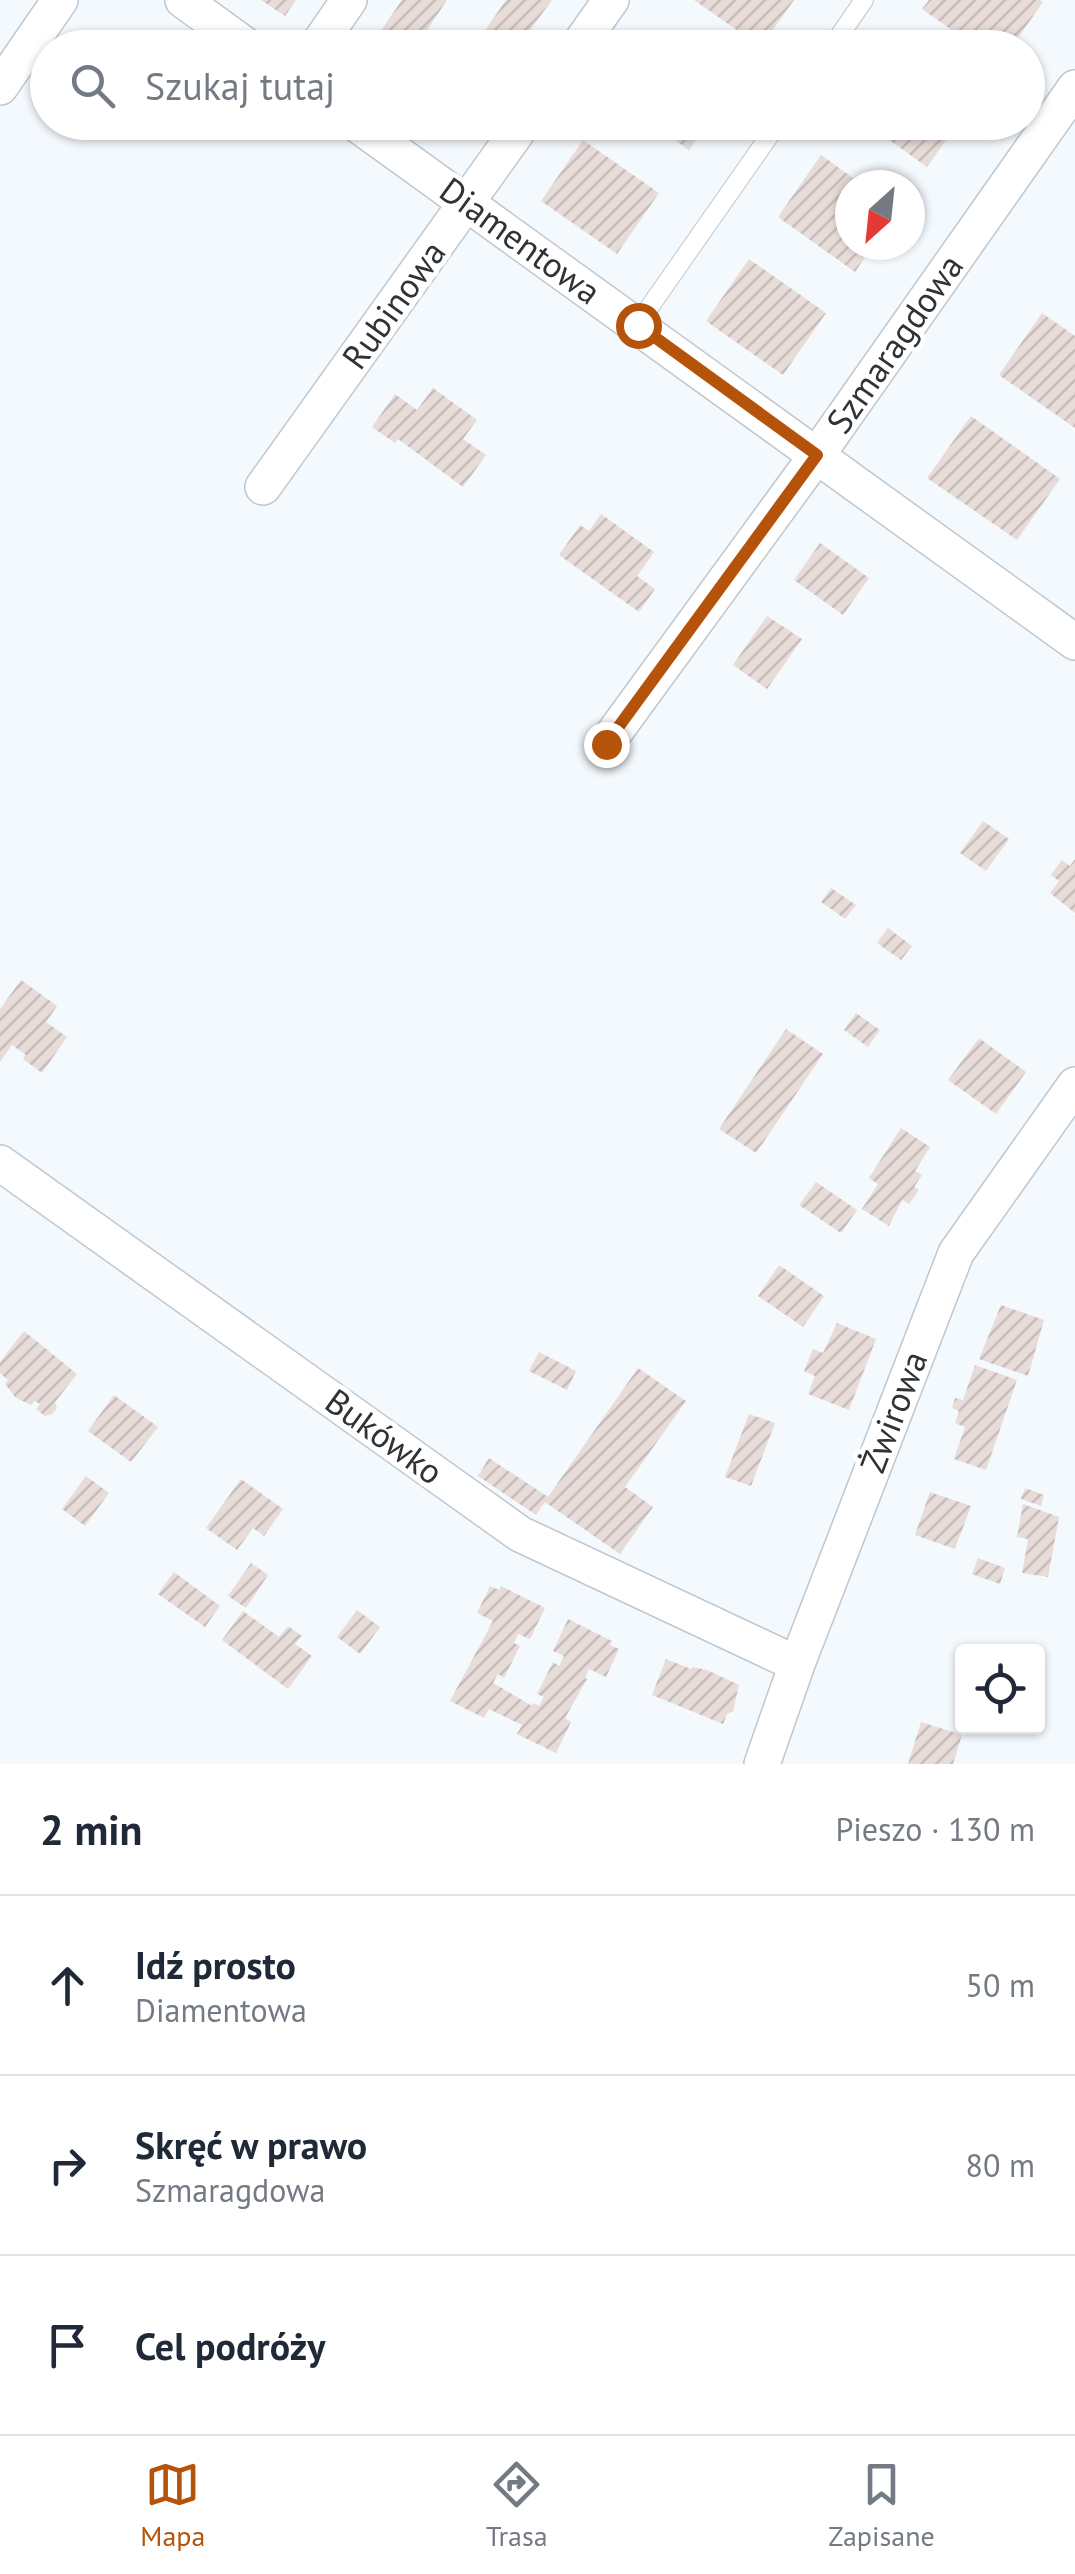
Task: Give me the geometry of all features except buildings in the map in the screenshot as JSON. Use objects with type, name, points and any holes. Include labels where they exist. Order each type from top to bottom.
[{"type":"street","points":[[39,30],[60,0]]},
{"type":"street","points":[[183,0],[224,30]]},
{"type":"street","points":[[328,30],[349,0]]},
{"type":"street","points":[[590,30],[611,0]]},
{"type":"street","points":[[0,87],[30,44]]},
{"type":"street","name":"Szmaragdowa","points":[[1045,131],[1075,88]]},
{"type":"street","name":"Diamentowa","points":[[379,140],[1075,642]]},
{"type":"street","name":"Rubinowa","points":[[263,487],[511,140]]},
{"type":"street","name":"Szmaragdowa","points":[[606,744],[817,455],[1038,140]]},
{"type":"street","name":"Żwirowa","points":[[762,1764],[956,1253],[1075,1085]]},
{"type":"street","name":"Bukówko","points":[[0,1163],[520,1534],[797,1664]]},
{"type":"lane","points":[[843,30],[864,0]]},
{"type":"lane","points":[[638,325],[766,140]]},
{"type":"route","points":[[606,744],[817,455],[638,325]]}]
